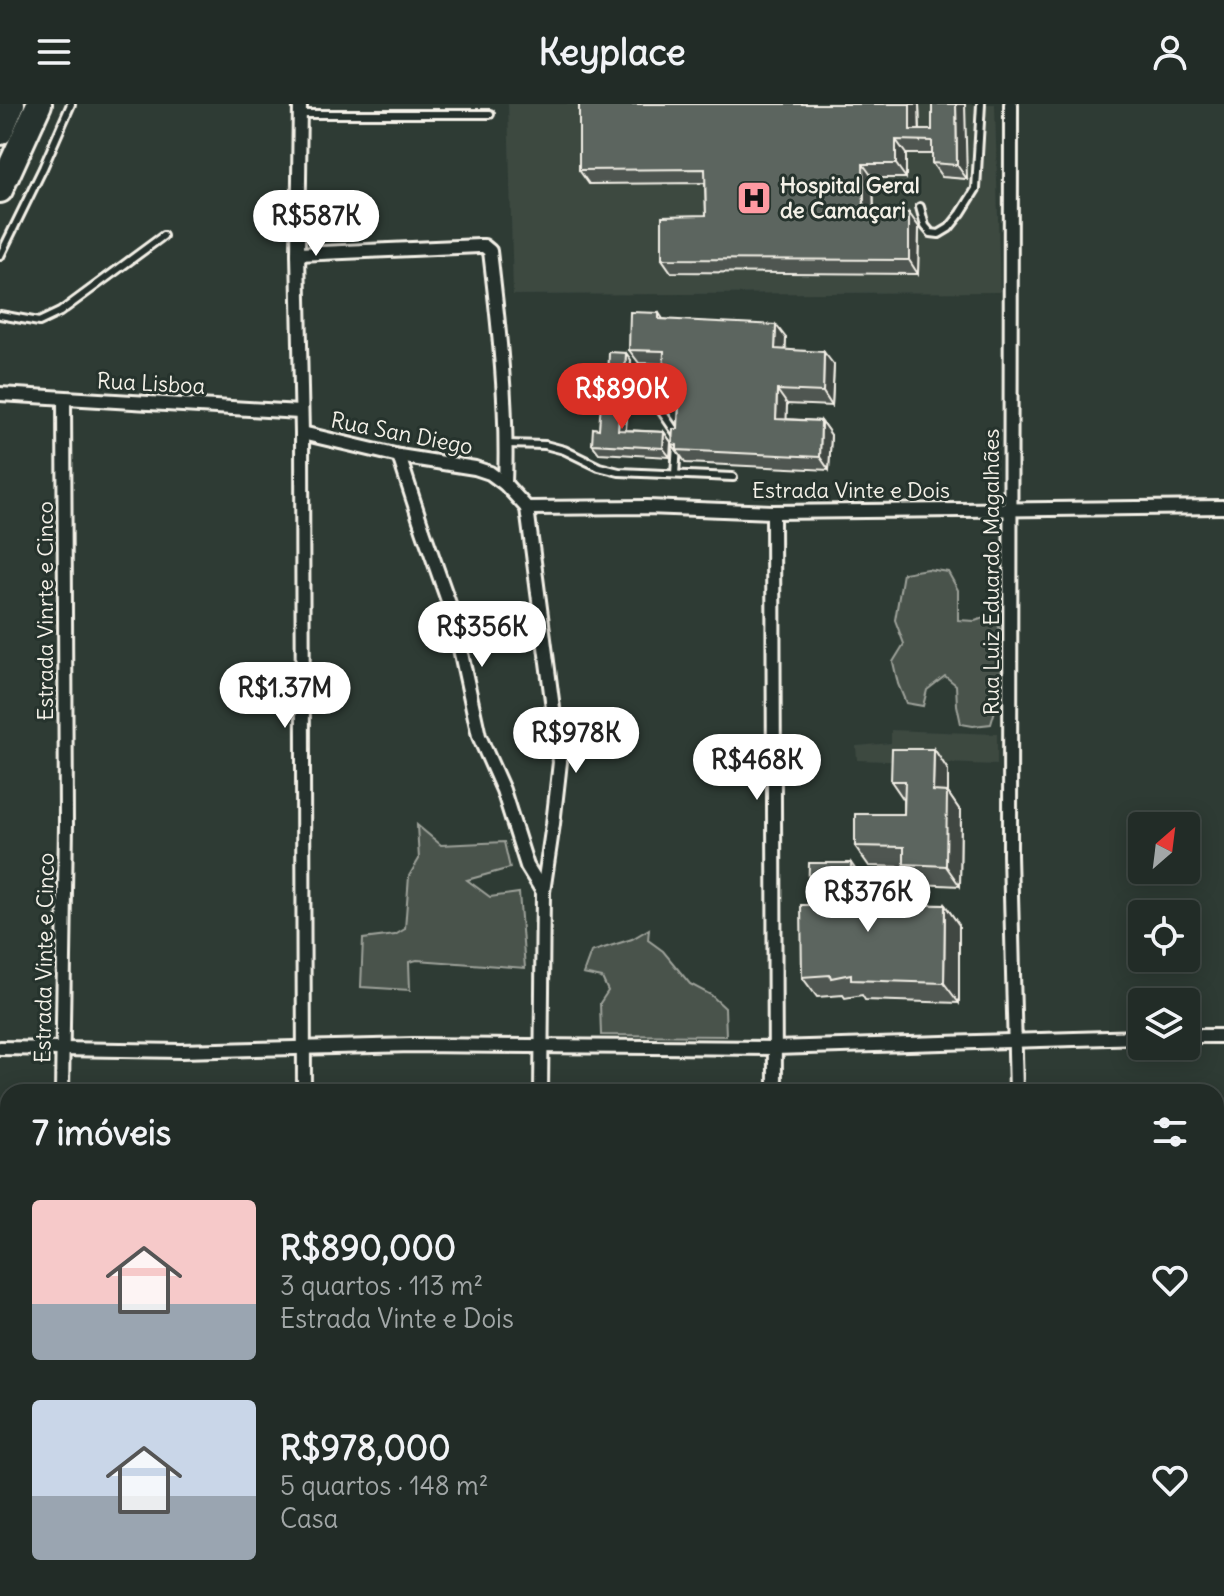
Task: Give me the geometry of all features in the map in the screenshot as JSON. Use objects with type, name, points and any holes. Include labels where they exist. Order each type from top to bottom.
[{"type":"highway","points":[[0,132],[12,104]]},
{"type":"highway","points":[[0,190],[38,107]]},
{"type":"street","name":"Rua Luiz Eduardo Magalhães","points":[[1011,104],[1010,855],[1016,1084]]},
{"type":"street","points":[[300,109],[298,254],[302,433],[304,1084]]},
{"type":"street","points":[[298,254],[480,246],[490,251],[506,444],[505,484]]},
{"type":"street","name":"Rua Lisboa","points":[[0,394],[300,412]]},
{"type":"street","name":"Estrada Vinrte e Cinco","points":[[64,398],[66,824]]},
{"type":"street","name":"Rua San Diego","points":[[302,433],[399,456],[475,468],[490,473],[505,484],[527,508]]},
{"type":"street","points":[[399,456],[452,612],[479,736],[503,790],[527,866],[543,892]]},
{"type":"street","name":"Estrada Vinte e Dois","points":[[527,508],[647,507],[773,512],[1224,507]]},
{"type":"street","points":[[527,508],[560,762],[543,892],[541,1084]]},
{"type":"street","points":[[773,512],[775,1084]]},
{"type":"street","name":"Estrada Vinte e Cinco","points":[[62,1084],[66,824]]},
{"type":"street","points":[[1200,1036],[1224,1036]]},
{"type":"street","points":[[0,1048],[181,1051],[541,1045],[774,1048],[1128,1037]]},
{"type":"lane","points":[[0,256],[71,104]]},
{"type":"lane","points":[[920,207],[925,226],[931,233],[939,234],[949,228],[973,196],[978,182],[981,104]]},
{"type":"lane","points":[[300,109],[392,108],[490,114]]},
{"type":"lane","points":[[0,315],[39,322],[60,312],[163,236]]},
{"type":"lane","points":[[657,376],[658,406],[677,432],[675,474]]},
{"type":"lane","points":[[506,444],[545,445],[619,472],[733,477]]},
{"type":"shaded area","name":"Hospital Geral de Camaçari","points":[[508,104],[995,104],[1000,292],[513,295]]},
{"type":"shaded area","points":[[927,569],[948,572],[958,590],[958,620],[975,621],[990,616],[998,625],[1003,646],[999,688],[991,724],[961,724],[956,685],[945,676],[927,690],[923,706],[906,703],[898,684],[893,662],[904,644],[895,620],[903,573]]},
{"type":"shaded area","points":[[891,730],[997,734],[997,765],[857,760],[856,746],[891,743]]},
{"type":"shaded area","points":[[417,825],[441,845],[504,842],[510,868],[467,880],[490,897],[519,893],[525,968],[417,960],[409,962],[410,990],[361,987],[363,939],[395,935],[405,929],[409,876],[419,859]]},
{"type":"shaded area","points":[[649,929],[648,940],[663,951],[690,984],[711,995],[725,1008],[726,1036],[601,1035],[600,1003],[608,991],[602,978],[583,974],[591,952],[632,939]]},
{"type":"building","points":[[579,104],[910,104],[910,130],[932,130],[932,104],[956,104],[957,165],[932,163],[932,141],[896,140],[896,164],[863,164],[864,212],[909,213],[909,260],[662,259],[662,216],[706,215],[705,169],[579,170]]},
{"type":"building","points":[[630,312],[659,313],[659,319],[776,325],[775,349],[824,352],[823,392],[777,390],[776,419],[821,421],[820,457],[677,450],[677,445],[672,444],[673,429],[678,429],[680,383],[663,382],[664,351],[629,350]]},
{"type":"building","points":[[609,352],[626,353],[624,385],[608,384]]},
{"type":"building","points":[[601,402],[620,404],[618,430],[664,432],[663,448],[592,444],[593,428],[599,429]]},
{"type":"building","points":[[892,749],[934,749],[933,791],[947,792],[946,866],[904,864],[904,847],[855,846],[855,814],[904,814],[905,781],[891,781]]},
{"type":"building","points":[[809,863],[851,863],[850,904],[945,905],[944,983],[851,980],[851,974],[831,978],[830,975],[802,977],[801,905],[808,905]]},
{"type":"place","name":"Hospital Geral de Camaçari","points":[[754,198]]}]
